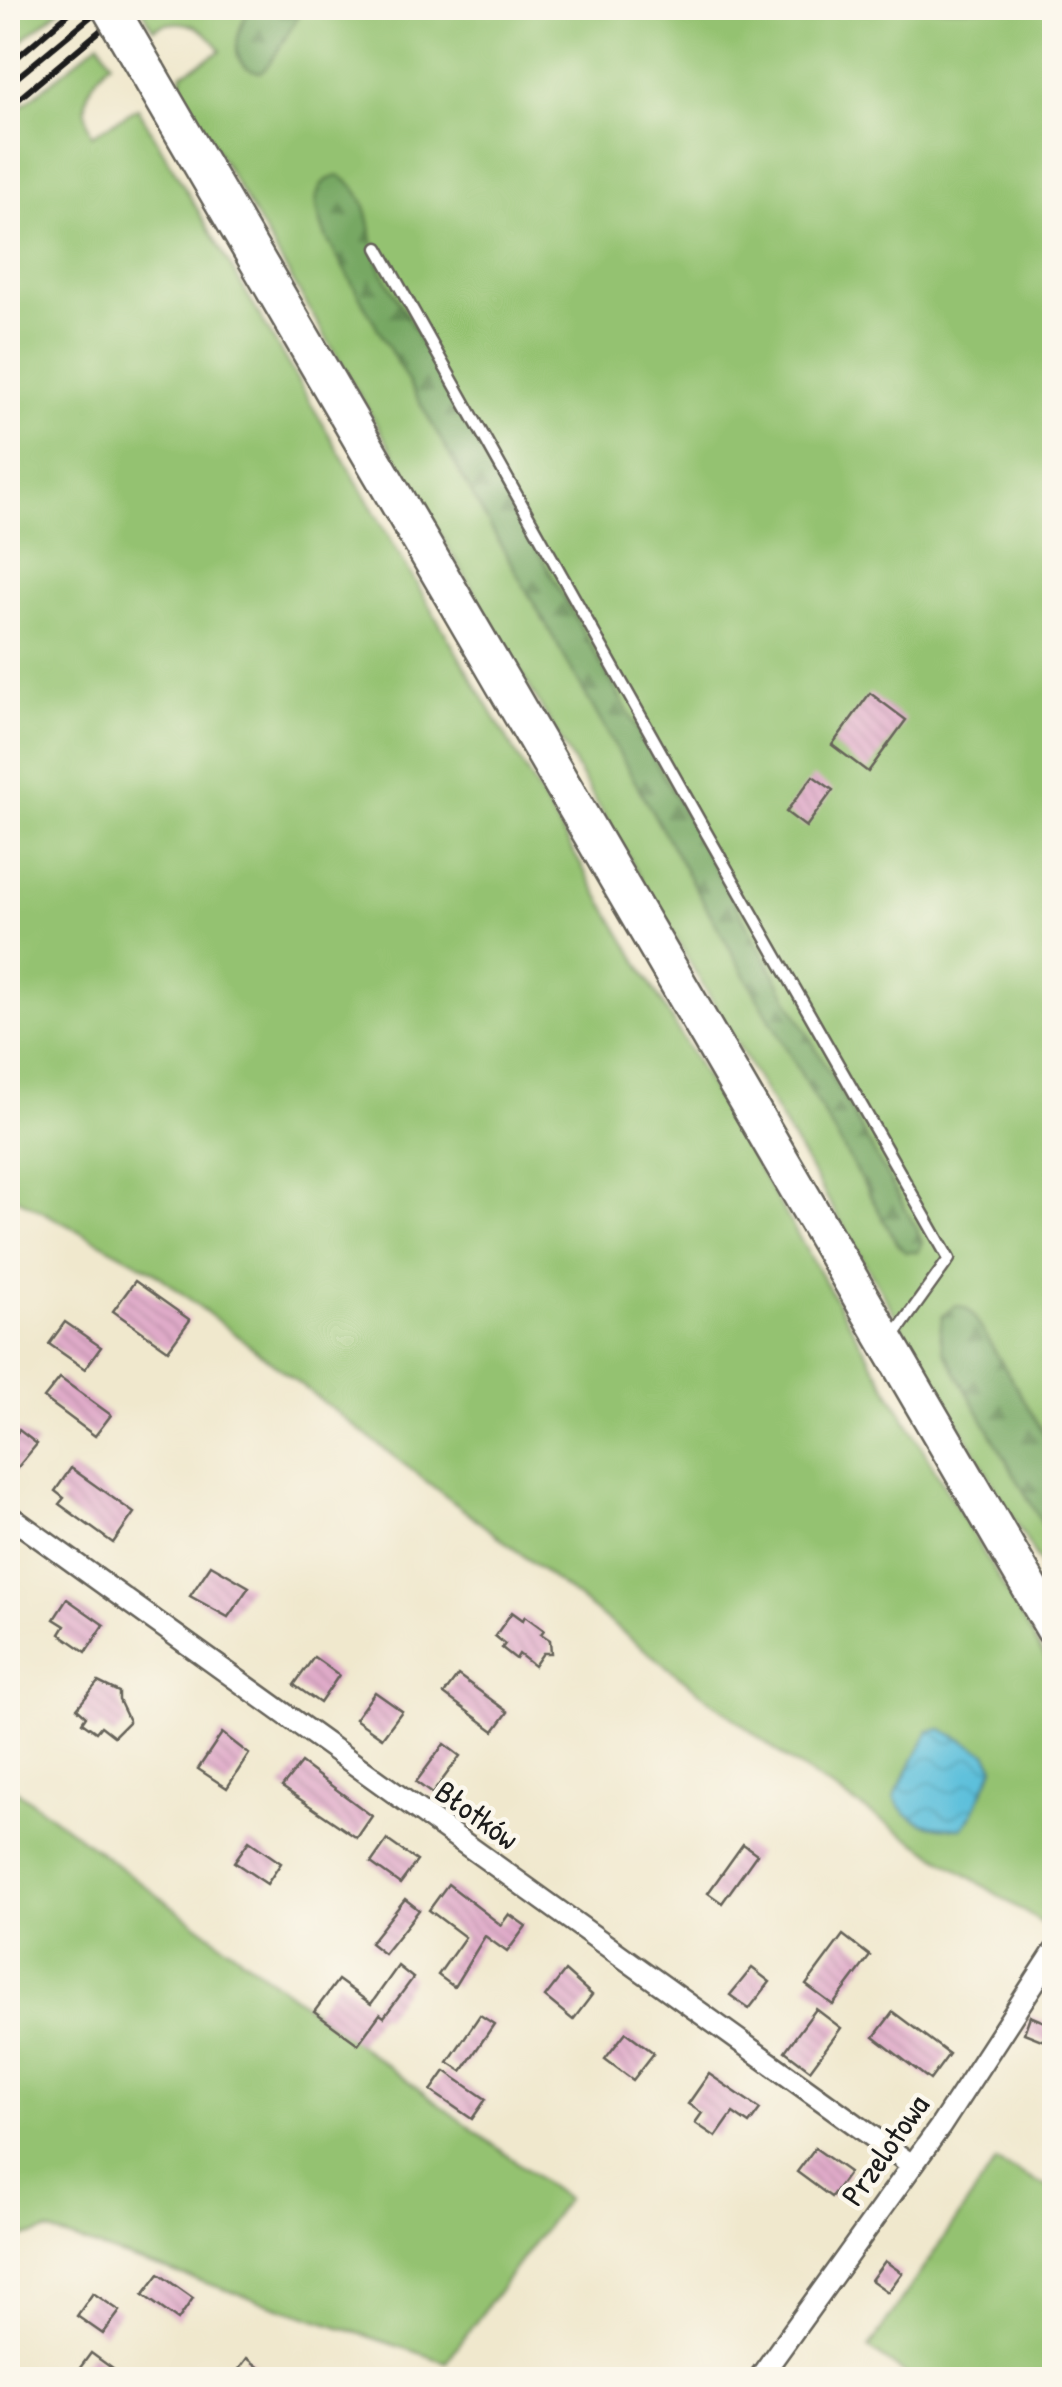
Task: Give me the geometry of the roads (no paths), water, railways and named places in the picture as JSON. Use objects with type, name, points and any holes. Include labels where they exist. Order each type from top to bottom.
[{"type":"highway","points":[[110,8],[1054,1629]]},
{"type":"street","name":"Błotków","points":[[8,1515],[912,2165]]},
{"type":"street","name":"Przelotowa","points":[[758,2380],[912,2165],[1054,1952]]},
{"type":"lane","points":[[378,248],[949,1259],[889,1342]]},
{"type":"water","points":[[942,1729],[986,1753],[994,1767],[962,1828],[914,1819],[894,1797],[929,1731]]},
{"type":"railway","points":[[8,65],[75,8]]},
{"type":"railway","points":[[8,85],[101,8]]},
{"type":"railway","points":[[8,108],[127,8]]}]
